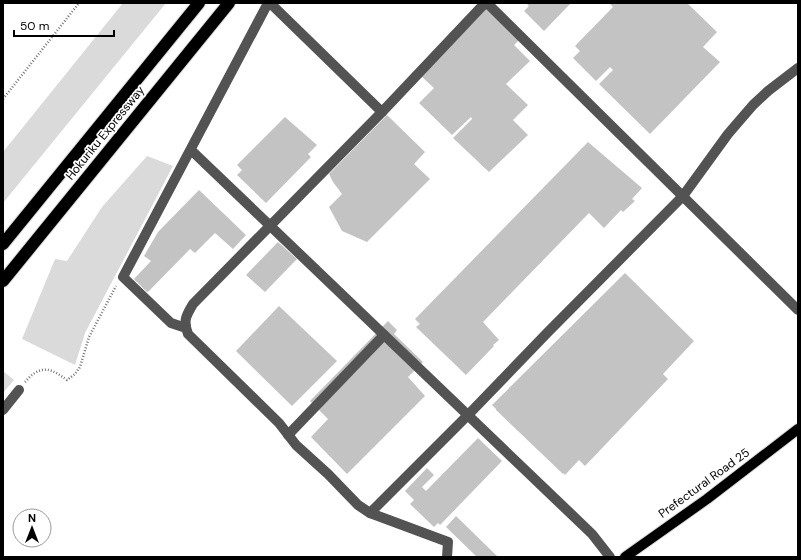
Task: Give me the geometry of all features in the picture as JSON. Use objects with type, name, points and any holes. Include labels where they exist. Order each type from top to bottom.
[{"type":"highway","name":"Hokuriku Expressway","points":[[3,244],[199,3]]},
{"type":"highway","name":"Hokuriku Expressway","points":[[3,281],[229,3]]},
{"type":"main road","name":"Prefectural Road 25","points":[[625,557],[707,499],[798,430]]},
{"type":"street","points":[[186,328],[171,323],[123,277],[269,3],[382,112]]},
{"type":"street","points":[[447,557],[448,542],[370,513],[358,505],[328,474],[296,445],[279,423],[188,334],[186,328],[186,316],[193,304],[382,112],[486,3],[798,310]]},
{"type":"street","points":[[370,513],[683,196],[728,134],[753,105],[768,91],[798,68]]},
{"type":"street","points":[[191,150],[592,534],[610,557]]},
{"type":"street","points":[[288,435],[384,335]]},
{"type":"street","points":[[3,410],[19,390]]},
{"type":"path","points":[[3,100],[79,3]]},
{"type":"path","points":[[19,390],[34,373],[42,369],[54,371],[67,380],[75,374],[80,367],[89,337],[116,286],[123,277]]},
{"type":"shaded area","points":[[123,3],[166,3],[3,203],[3,152]]},
{"type":"shaded area","points":[[147,156],[173,166],[85,333],[75,365],[22,339],[55,259],[67,261],[102,207]]},
{"type":"shaded area","points":[[3,371],[14,380],[3,393]]},
{"type":"building","points":[[491,3],[525,34],[514,45],[530,61],[506,84],[528,105],[513,120],[528,135],[489,172],[453,138],[472,119],[471,117],[452,135],[419,103],[434,88],[421,76]]},
{"type":"building","points":[[526,3],[571,3],[544,31],[524,11],[529,6]]},
{"type":"building","points":[[609,3],[687,3],[717,32],[703,47],[720,62],[650,134],[599,84],[613,70],[610,67],[596,81],[573,58],[580,51],[575,46],[613,7]]},
{"type":"building","points":[[387,115],[425,152],[414,164],[430,179],[367,242],[342,231],[329,207],[342,194],[329,174]]},
{"type":"building","points":[[285,117],[317,145],[308,154],[311,157],[266,203],[237,175],[242,170],[237,165]]},
{"type":"building","points":[[588,142],[642,188],[632,199],[635,201],[623,212],[621,210],[604,228],[589,213],[483,322],[499,340],[466,375],[416,327],[420,324],[415,319]]},
{"type":"building","points":[[199,190],[246,235],[233,249],[215,233],[195,253],[190,249],[147,292],[134,279],[151,261],[144,256],[158,232]]},
{"type":"building","points":[[278,242],[297,259],[265,292],[246,275]]},
{"type":"building","points":[[625,273],[694,341],[663,374],[668,379],[585,466],[579,460],[565,475],[492,405]]},
{"type":"building","points":[[279,306],[337,361],[292,406],[236,351]]},
{"type":"building","points":[[388,321],[397,330],[394,334],[423,362],[408,377],[425,396],[347,474],[311,437],[328,419],[310,401]]},
{"type":"building","points":[[478,438],[502,461],[440,525],[438,523],[434,527],[410,504],[414,500],[405,491],[427,468],[434,475],[422,487],[426,491]]},
{"type":"building","points":[[456,516],[498,557],[477,557],[446,527]]}]
